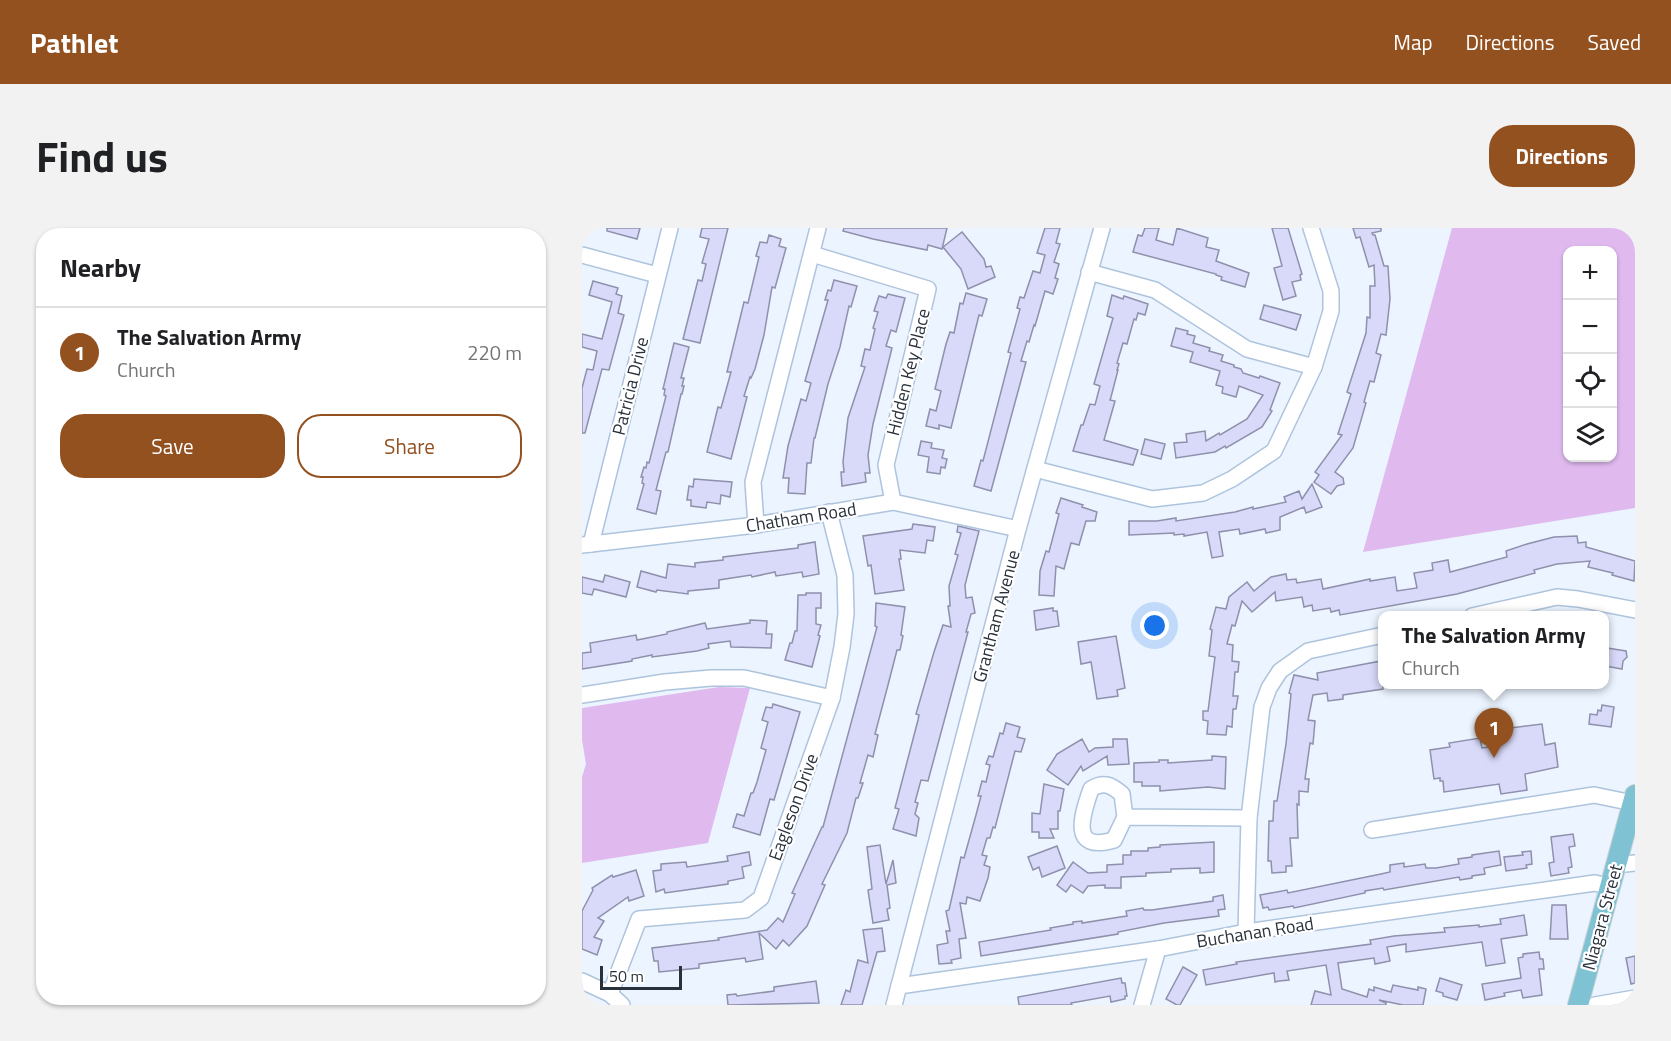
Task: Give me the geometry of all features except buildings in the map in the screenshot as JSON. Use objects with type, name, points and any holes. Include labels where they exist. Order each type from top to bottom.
[{"type":"main road","name":"Niagara Street","points":[[1578,1005],[1610,886],[1626,864],[1634,799]]},
{"type":"street","name":"Patricia Drive","points":[[587,545],[670,228]]},
{"type":"street","points":[[756,525],[753,482],[818,228]]},
{"type":"street","name":"Grantham Avenue","points":[[894,1005],[1018,530],[1102,228]]},
{"type":"street","points":[[1035,469],[1152,499],[1203,493],[1232,480],[1274,452],[1314,367],[1331,311],[1330,291],[1311,228]]},
{"type":"street","name":"Hidden Key Place","points":[[812,254],[928,289],[886,465],[893,502]]},
{"type":"street","points":[[582,255],[657,275]]},
{"type":"street","points":[[1089,272],[1155,290],[1247,349],[1314,367]]},
{"type":"street","name":"Chatham Road","points":[[587,545],[756,525],[893,502],[1018,530]]},
{"type":"street","name":"Eagleson Drive","points":[[610,994],[639,919],[745,910],[761,898],[832,698],[846,614],[845,575],[829,512]]},
{"type":"street","points":[[1491,611],[1557,597],[1635,610]]},
{"type":"street","points":[[1246,932],[1249,818],[1262,707],[1269,688],[1280,671],[1308,651],[1378,636]]},
{"type":"street","points":[[582,695],[665,682],[744,678],[832,698]]},
{"type":"street","points":[[1372,830],[1594,795],[1634,799]]},
{"type":"street","points":[[1125,817],[1249,818]]},
{"type":"street","name":"Buchanan Road","points":[[899,986],[1158,949],[1246,932],[1595,883],[1610,886]]},
{"type":"street","points":[[1142,1005],[1158,949]]},
{"type":"street","points":[[582,981],[610,994],[622,1005]]},
{"type":"street","points":[[1595,1005],[1635,998]]},
{"type":"shaded area","points":[[1452,228],[1635,228],[1635,508],[1363,552]]},
{"type":"shaded area","points":[[719,687],[750,688],[708,843],[582,863],[582,777],[586,764],[582,740],[582,708]]},
{"type":"place","name":"The Salvation Army","points":[[1494,758]]}]
